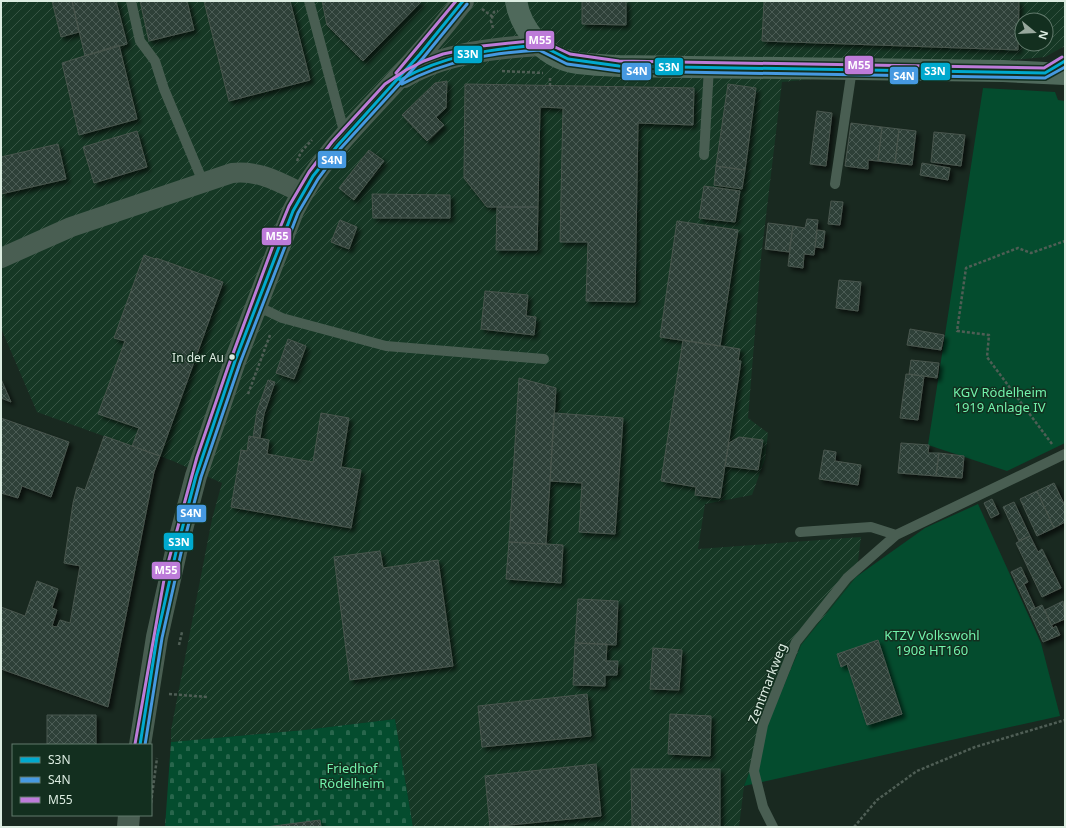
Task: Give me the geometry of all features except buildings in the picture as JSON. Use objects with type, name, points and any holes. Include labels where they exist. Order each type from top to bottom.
[{"type":"main road","points":[[516,1],[522,20],[529,33],[540,45],[551,53],[572,62],[619,66],[1002,71],[1055,74]]},
{"type":"street","points":[[149,744],[157,637],[178,544],[206,443],[283,234],[302,194],[320,165],[345,135],[393,84],[463,1]]},
{"type":"street","points":[[393,84],[438,61],[496,49],[540,45]]},
{"type":"street","points":[[1055,74],[1065,61]]},
{"type":"street","points":[[1,258],[71,227],[232,173],[246,171],[273,179],[302,194]]},
{"type":"street","points":[[128,827],[129,816]]},
{"type":"lane","points":[[131,1],[140,41],[155,61],[164,89],[203,182]]},
{"type":"lane","points":[[309,1],[345,135]]},
{"type":"lane","points":[[704,155],[708,67]]},
{"type":"lane","points":[[835,184],[852,69]]},
{"type":"lane","points":[[257,306],[277,315],[386,346],[544,359]]},
{"type":"lane","name":"Zentmarkweg","points":[[773,827],[763,807],[754,771],[763,725],[796,642],[847,578],[896,536],[1063,455]]},
{"type":"lane","points":[[800,532],[871,527],[896,536]]},
{"type":"path","points":[[498,71],[550,74],[550,86]]},
{"type":"path","points":[[1063,455],[987,357],[990,335],[957,331],[966,268],[1018,248],[1031,253],[1065,241]]},
{"type":"path","points":[[246,401],[277,315]]},
{"type":"path","points":[[178,648],[183,626]]},
{"type":"path","points":[[167,702],[170,687]]},
{"type":"path","points":[[168,694],[208,697]]},
{"type":"path","points":[[854,827],[877,800],[917,771],[975,747],[1065,720]]},
{"type":"shaded area","points":[[1,1],[1065,1],[1065,46],[1045,57],[782,82],[761,258],[748,418],[768,433],[765,459],[752,495],[705,504],[698,549],[861,537],[856,577],[801,645],[766,728],[744,786],[739,827],[413,827],[395,719],[304,730],[171,742],[171,730],[212,519],[222,483],[173,461],[37,412],[1,328]]},
{"type":"green space","name":"KGV Rödelheim 1919 Anlage IV","points":[[983,88],[1055,92],[1058,100],[1065,101],[1065,443],[1007,471],[928,445]]},
{"type":"green space","name":"KTZV Volkswohl 1908 HT160","points":[[978,504],[1041,643],[1060,716],[744,786],[766,728],[801,645],[856,577],[925,528]]},
{"type":"green space","name":"Friedhof Rödelheim","points":[[395,719],[413,827],[165,827],[171,742],[304,730]]},
{"type":"transit line","name":"M55","points":[[396,73],[456,1]]},
{"type":"transit line","name":"S3N","points":[[140,744],[157,637],[176,552],[196,476],[235,361],[293,211],[313,176],[338,145],[420,54],[463,1]]},
{"type":"transit line","name":"S4N","points":[[145,744],[162,638],[181,553],[201,477],[240,363],[298,213],[318,179],[341,148],[423,58],[467,4]]},
{"type":"transit line","name":"M55","points":[[135,744],[165,574],[197,457],[228,367],[277,235],[289,206],[309,172],[332,142],[385,84],[406,70],[443,54],[482,46],[540,40],[570,54],[619,61],[1044,68],[1062,57]]},
{"type":"transit line","name":"S3N","points":[[540,45],[568,59],[619,66],[1045,73],[1065,61]]},
{"type":"transit line","name":"S3N","points":[[400,80],[417,71],[450,59],[485,51],[540,45]]},
{"type":"transit line","name":"S4N","points":[[537,49],[567,64],[619,71],[1045,78],[1065,67]]},
{"type":"transit line","name":"S4N","points":[[402,84],[452,63],[504,53],[540,50]]},
{"type":"place","name":"In der Au","points":[[232,357]]}]
